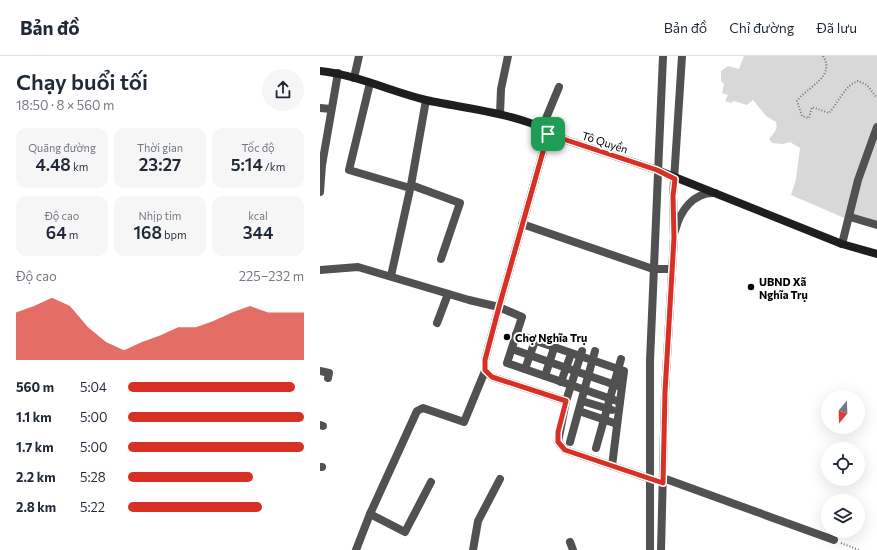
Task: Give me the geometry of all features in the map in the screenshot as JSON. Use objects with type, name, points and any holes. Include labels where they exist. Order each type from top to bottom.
[{"type":"main road","name":"Tô Quyền","points":[[320,71],[338,73],[426,100],[500,114],[657,170],[675,179],[717,193],[842,244],[877,254]]},
{"type":"street","points":[[354,78],[359,56]]},
{"type":"street","points":[[500,114],[501,89],[508,56]]},
{"type":"street","points":[[650,550],[648,478],[653,269],[663,56]]},
{"type":"street","points":[[661,550],[674,238],[673,196],[682,56]]},
{"type":"street","points":[[320,192],[331,109],[338,73]]},
{"type":"street","points":[[370,83],[349,170],[461,200],[441,259]]},
{"type":"street","points":[[356,550],[370,514],[417,411],[423,408],[464,422],[485,370],[485,360],[522,224],[545,131],[559,87]]},
{"type":"street","points":[[391,276],[411,186],[426,100]]},
{"type":"street","points":[[320,108],[331,109]]},
{"type":"street","points":[[842,244],[850,217],[858,180],[877,127]]},
{"type":"street","points":[[674,238],[679,219],[687,206],[699,195],[717,193]]},
{"type":"street","points":[[850,217],[877,225]]},
{"type":"street","points":[[522,224],[653,269],[672,269]]},
{"type":"street","points":[[320,270],[358,267],[448,294],[499,307],[522,316],[507,363],[620,402]]},
{"type":"street","points":[[437,323],[448,294]]},
{"type":"street","points":[[516,334],[571,354],[581,354],[593,361],[624,371],[618,386],[610,398],[596,448]]},
{"type":"street","points":[[525,369],[535,341]]},
{"type":"street","points":[[545,376],[554,348]]},
{"type":"street","points":[[512,349],[618,386]]},
{"type":"street","points":[[570,442],[595,351]]},
{"type":"street","points":[[561,382],[571,354]]},
{"type":"street","points":[[581,354],[558,432],[558,442],[565,450],[648,478],[663,480],[834,540]]},
{"type":"street","points":[[619,369],[621,359]]},
{"type":"street","points":[[485,370],[492,377],[566,401]]},
{"type":"street","points":[[320,371],[329,373],[328,378]]},
{"type":"street","points":[[612,466],[620,402],[618,386]]},
{"type":"street","points":[[582,401],[619,412]]},
{"type":"street","points":[[579,411],[617,424]]},
{"type":"street","points":[[473,550],[478,521],[500,479]]},
{"type":"street","points":[[370,514],[405,532],[431,482]]},
{"type":"street","points":[[570,542],[573,550]]},
{"type":"path","points":[[823,56],[826,62],[827,70],[823,78],[797,101],[802,116],[809,118],[812,107],[829,114],[842,95],[854,82],[858,81],[867,85],[877,98]]},
{"type":"path","points":[[834,540],[859,550]]},
{"type":"shaded area","points":[[744,56],[877,56],[877,228],[849,220],[791,195],[796,179],[800,148],[790,142],[783,144],[772,143],[769,139],[775,131],[776,122],[766,116],[753,100],[747,105],[734,101],[731,103],[725,101],[728,95],[722,93],[724,84],[721,81],[721,71],[728,66],[739,69]]},
{"type":"place","name":"UBND Xã Nghĩa Trụ","points":[[751,287]]},
{"type":"place","name":"Chợ Nghĩa Trụ","points":[[507,337]]},
{"type":"route","points":[[548,134],[604,154],[657,170],[675,179],[672,214],[674,238],[665,392],[663,483],[576,455],[565,450],[558,442],[558,432],[566,401],[492,377],[486,373],[485,370],[485,360],[499,307],[548,134]]}]
